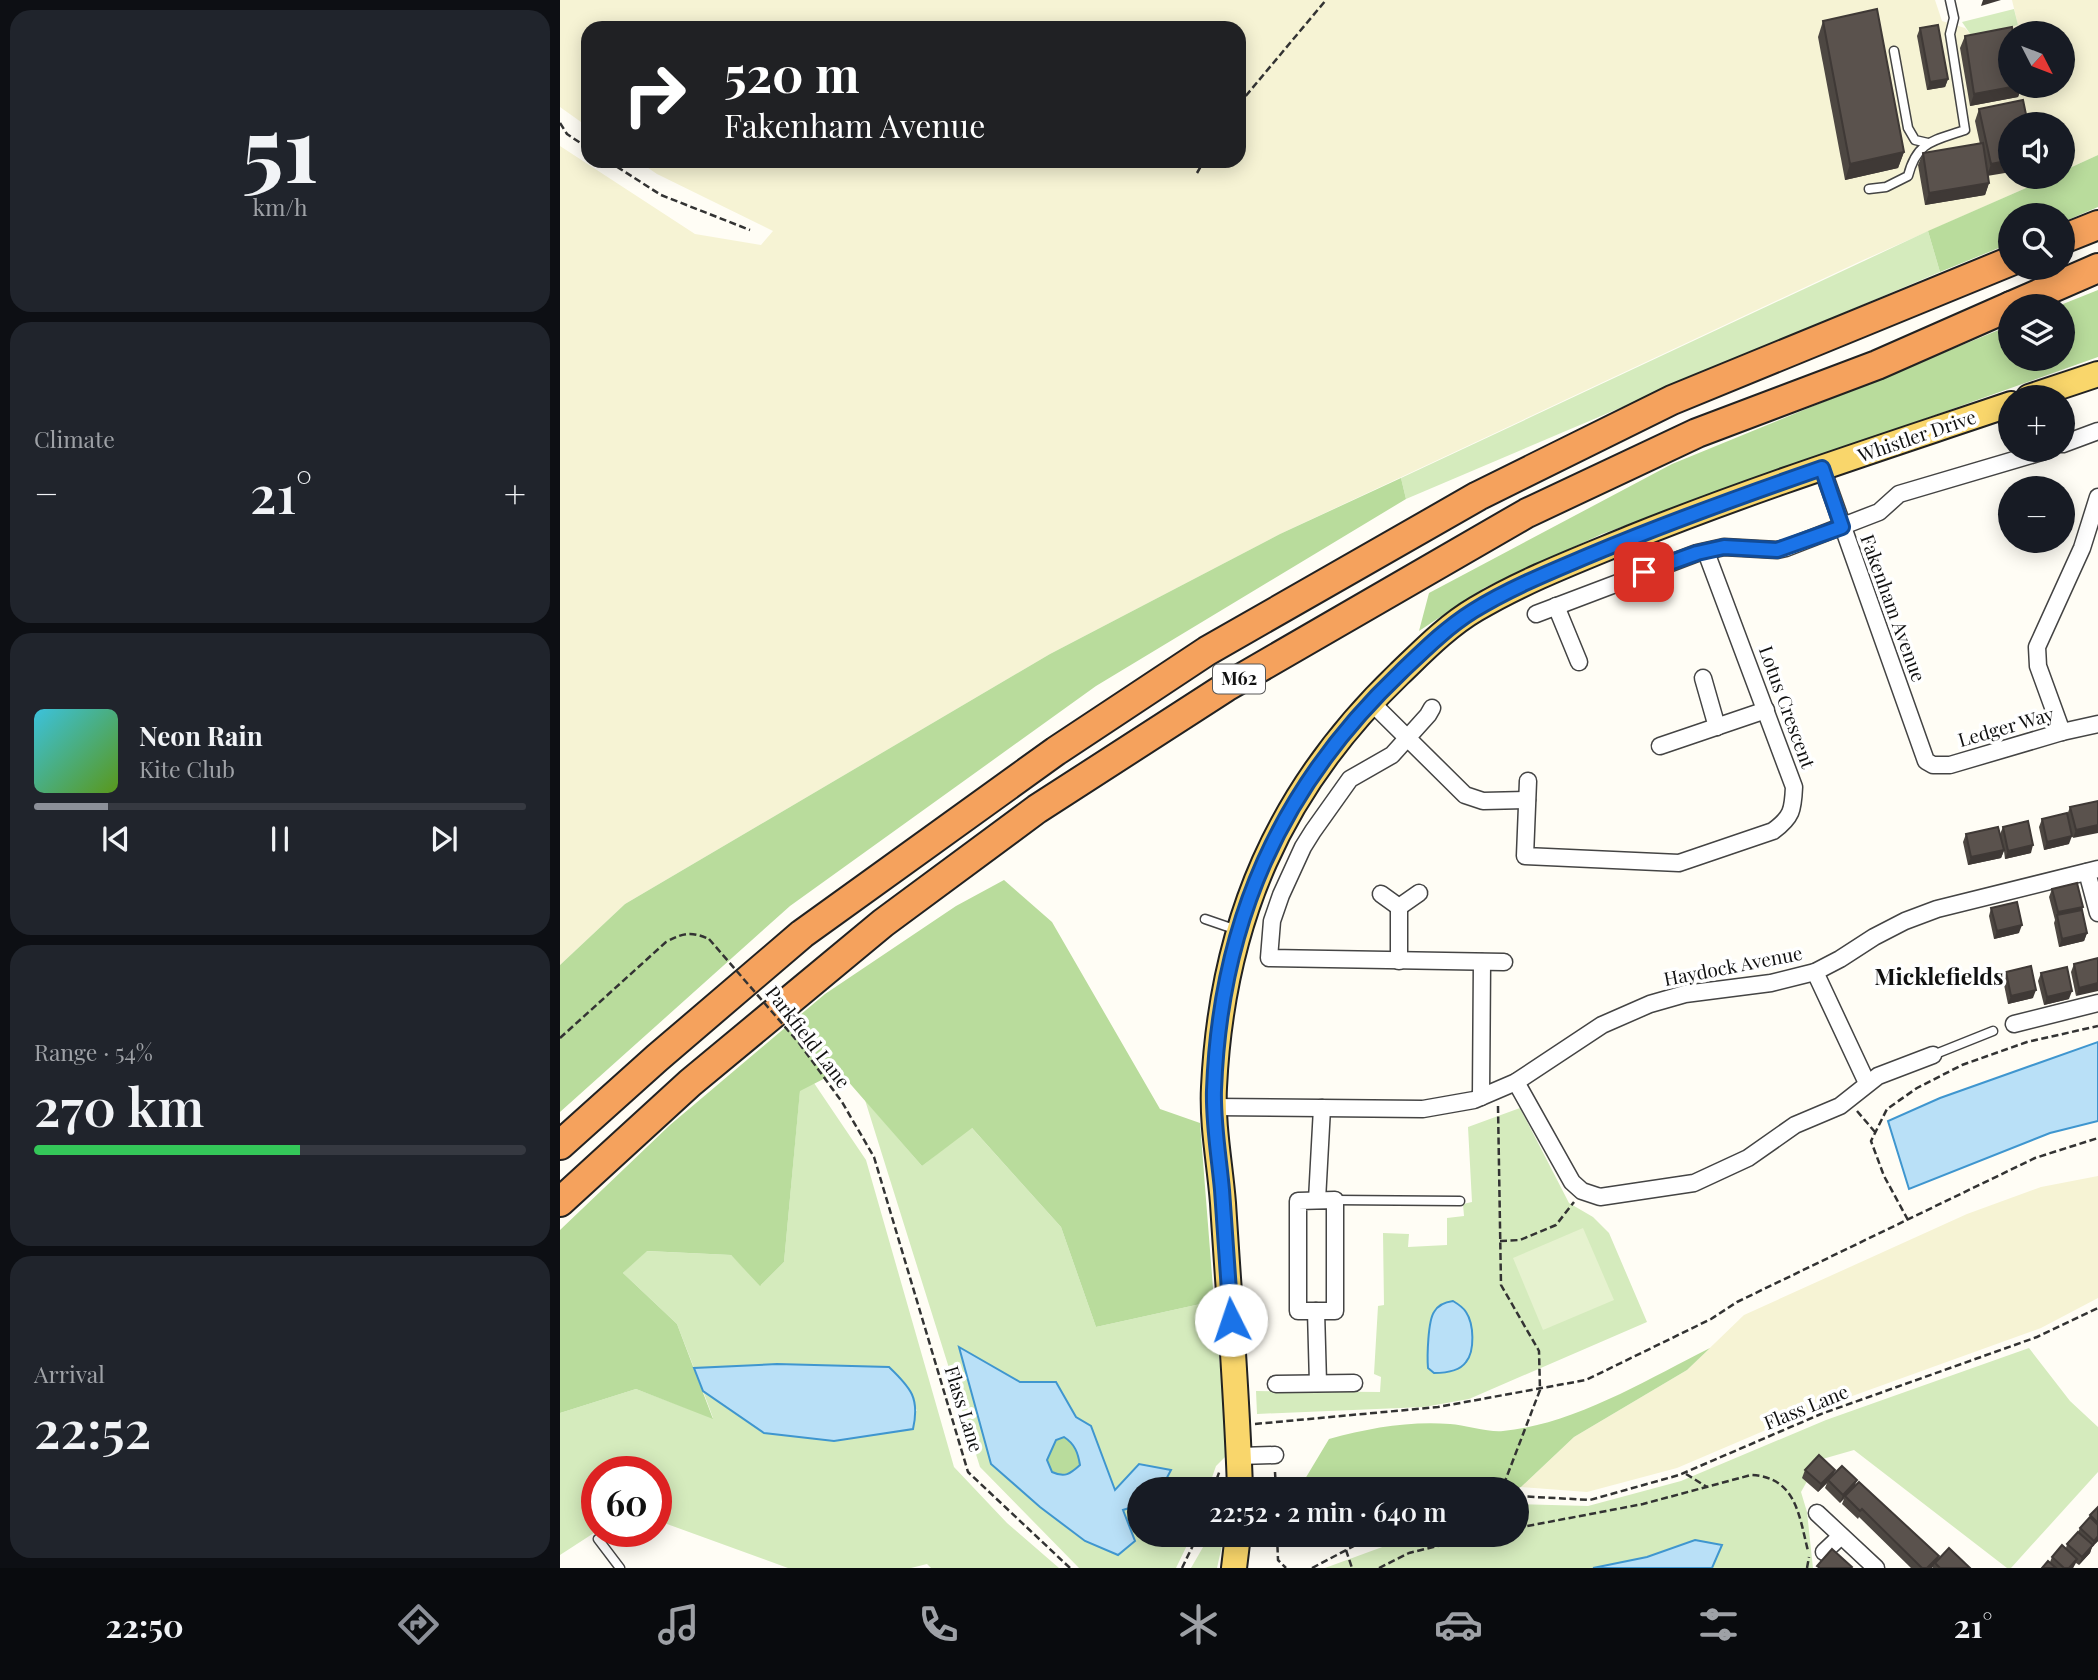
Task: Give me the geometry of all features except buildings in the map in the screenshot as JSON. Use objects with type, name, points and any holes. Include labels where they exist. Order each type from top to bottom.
[{"type":"highway","points":[[2075,234],[2098,225]]},
{"type":"highway","name":"M62","points":[[560,1145],[802,934],[1056,751],[1207,651],[1478,496],[1672,400],[1998,266]]},
{"type":"highway","name":"M62","points":[[2038,294],[2098,268]]},
{"type":"highway","name":"M62","points":[[560,1202],[690,1083],[883,923],[1037,809],[1226,687],[1527,513],[1697,433],[1877,365],[1998,312]]},
{"type":"main road","points":[[2065,385],[2098,374]]},
{"type":"main road","name":"Whistler Drive","points":[[1240,1477],[1214,1107],[1220,1014],[1229,964],[1260,872],[1284,819],[1334,743],[1371,702],[1436,639],[1473,611],[1528,581],[1693,513],[1998,408]]},
{"type":"main road","points":[[1234,1568],[1237,1547]]},
{"type":"street","points":[[2075,441],[2097,435]]},
{"type":"street","points":[[1536,614],[1697,553],[1724,547],[1777,550],[1879,512],[1899,494],[2007,462]]},
{"type":"street","name":"Fakenham Avenue","points":[[1822,468],[1926,761]]},
{"type":"street","points":[[2062,732],[2038,666],[2037,647],[2082,548],[2098,497]]},
{"type":"street","name":"Lotus Crescent","points":[[1527,800],[1525,856],[1679,863],[1773,831],[1785,821],[1793,807],[1794,787],[1706,552]]},
{"type":"street","points":[[1556,606],[1578,662]]},
{"type":"street","points":[[1703,678],[1717,727]]},
{"type":"street","points":[[1371,702],[1465,795],[1483,801],[1527,800],[1528,781]]},
{"type":"street","points":[[1432,708],[1408,738],[1383,762],[1350,779],[1303,847],[1272,921],[1269,958],[1504,962]]},
{"type":"street","points":[[1660,746],[1766,710]]},
{"type":"street","name":"Ledger Way","points":[[1926,761],[1933,765],[1950,765],[2098,724]]},
{"type":"street","points":[[2092,870],[2098,913]]},
{"type":"street","name":"Haydock Avenue","points":[[1214,1107],[1423,1109],[1481,1097],[1516,1082],[1602,1025],[1650,1004],[1685,994],[1771,983],[1815,972],[1885,931],[1937,909],[2092,870]]},
{"type":"street","points":[[1399,907],[1419,893]]},
{"type":"street","points":[[1381,894],[1399,907]]},
{"type":"street","points":[[1399,907],[1399,961]]},
{"type":"street","points":[[1481,1097],[1482,962]]},
{"type":"street","points":[[1815,972],[1867,1083]]},
{"type":"street","points":[[2014,1024],[2098,1003]]},
{"type":"street","points":[[1516,1082],[1572,1182],[1582,1191],[1600,1197],[1694,1183],[1748,1158],[1795,1125],[1847,1101],[1878,1076],[1933,1055]]},
{"type":"street","points":[[1317,1200],[1322,1108]]},
{"type":"street","points":[[1335,1200],[1335,1311],[1298,1311],[1298,1201],[1335,1200]]},
{"type":"street","points":[[1316,1311],[1318,1383]]},
{"type":"street","points":[[1276,1384],[1354,1383]]},
{"type":"street","points":[[1239,1456],[1275,1455]]},
{"type":"street","points":[[1817,1513],[1876,1568]]},
{"type":"street","points":[[1817,1554],[1841,1535]]},
{"type":"lane","points":[[1869,189],[1885,187],[1908,176],[1913,157],[1928,143],[1965,130],[1950,34],[1954,18],[1950,0]]},
{"type":"lane","points":[[1894,51],[1908,128],[1915,140],[1928,143]]},
{"type":"lane","points":[[1205,919],[1240,931]]},
{"type":"lane","points":[[1933,1055],[1993,1031]]},
{"type":"lane","points":[[1335,1200],[1460,1201]]},
{"type":"lane","points":[[604,1547],[620,1568]]},
{"type":"path","points":[[1246,96],[1326,0]]},
{"type":"path","points":[[560,123],[567,134],[581,143]]},
{"type":"path","points":[[619,168],[661,195],[750,230]]},
{"type":"path","points":[[1197,173],[1200,168]]},
{"type":"path","name":"Parkfield Lane","points":[[560,1038],[666,942],[680,934],[694,932],[709,939],[799,1043],[842,1102],[874,1157],[928,1342]]},
{"type":"path","points":[[1908,1220],[1884,1176],[1871,1141],[1886,1109],[1917,1088],[1962,1065],[2027,1042],[2098,1026]]},
{"type":"path","points":[[1498,1089],[1501,1284],[1539,1352],[1540,1390],[1507,1477]]},
{"type":"path","points":[[1847,1101],[1875,1132]]},
{"type":"path","points":[[1251,1424],[1438,1407],[1586,1380],[1711,1319],[1737,1302],[2035,1158],[2098,1138]]},
{"type":"path","points":[[1500,1241],[1520,1240],[1556,1225],[1582,1191]]},
{"type":"path","name":"Flass Lane","points":[[1529,1497],[1590,1500],[1684,1473],[1821,1414],[2036,1337],[2098,1308]]},
{"type":"path","name":"Flass Lane","points":[[928,1342],[968,1472],[1070,1568]]},
{"type":"path","points":[[1275,1455],[1276,1477]]},
{"type":"path","points":[[1684,1473],[1707,1487]]},
{"type":"path","points":[[1529,1526],[1643,1504],[1751,1475],[1769,1477],[1779,1482],[1793,1499],[1817,1554],[1807,1568]]},
{"type":"path","points":[[1182,1568],[1192,1547]]},
{"type":"path","points":[[1277,1547],[1278,1560],[1284,1567]]},
{"type":"path","points":[[1312,1568],[1352,1547]]},
{"type":"path","points":[[1379,1568],[1409,1553],[1433,1547]]},
{"type":"path","points":[[1346,1550],[1352,1568]]},
{"type":"shaded area","points":[[560,0],[1935,0],[1942,21],[1965,28],[1974,38],[1998,31],[1998,98],[2076,98],[2076,21],[2017,21],[2012,0],[2098,0],[2098,155],[2075,166],[2075,112],[1998,112],[1998,189],[2024,189],[1861,261],[1280,534],[1050,654],[625,904],[560,965],[560,146],[581,160],[581,168],[594,168],[695,234],[761,245],[773,231],[648,168],[1246,168],[1246,21],[581,21],[581,122],[560,107]]},
{"type":"shaded area","points":[[2098,1176],[2098,1298],[2041,1328],[1808,1412],[1677,1468],[1587,1492],[1529,1488],[1529,1479],[1574,1437],[1687,1370],[1744,1315],[1967,1214],[2041,1187]]},
{"type":"green space","points":[[2014,9],[2017,21],[1998,21],[1998,31],[1973,38],[1962,22]]},
{"type":"green space","points":[[2098,155],[2098,207],[2075,217],[2075,203],[1998,203],[1998,248],[1940,272],[1928,231],[2024,189],[2075,189],[2075,166]]},
{"type":"green space","points":[[1928,231],[1940,272],[1406,499],[1401,478]]},
{"type":"green space","points":[[2098,290],[2098,357],[2075,365],[2075,299]]},
{"type":"green space","points":[[1998,330],[1998,371],[2059,371],[2020,385],[1998,385],[1998,393],[1602,534],[1484,588],[1419,631],[1429,593],[1672,464]]},
{"type":"green space","points":[[1401,478],[1406,499],[1096,686],[790,906],[560,1112],[560,965],[625,904],[1050,654],[1280,534]]},
{"type":"green space","points":[[1004,880],[1052,922],[1160,1109],[1200,1123],[1214,1301],[1096,1327],[1061,1227],[972,1128],[922,1166],[839,1071],[800,1091],[784,1262],[760,1286],[731,1255],[647,1251],[623,1273],[677,1324],[713,1419],[636,1389],[560,1413],[560,1230],[670,1125],[825,994],[956,906]]},
{"type":"green space","points":[[814,1083],[866,1160],[954,1467],[1007,1523],[1059,1568],[931,1568],[927,1564],[911,1568],[788,1568],[672,1526],[672,1456],[581,1456],[581,1541],[560,1555],[560,1413],[636,1389],[713,1418],[703,1391],[764,1433],[917,1411],[908,1386],[889,1367],[777,1364],[694,1368],[677,1324],[623,1273],[646,1251],[731,1255],[761,1285],[784,1262],[800,1090]]},
{"type":"green space","points":[[865,1100],[922,1166],[971,1127],[1061,1227],[1096,1327],[1214,1301],[1228,1454],[1216,1466],[1212,1477],[1167,1477],[1171,1470],[1152,1477],[1127,1477],[1127,1486],[1115,1491],[1091,1426],[1076,1417],[1056,1382],[1020,1382],[959,1348],[991,1464],[1122,1510],[1127,1509],[1127,1547],[1186,1547],[1176,1568],[1079,1568],[980,1467]]},
{"type":"green space","points":[[1520,1108],[1569,1203],[1593,1217],[1609,1233],[1647,1322],[1469,1399],[1424,1407],[1257,1414],[1256,1391],[1380,1392],[1381,1377],[1374,1374],[1378,1306],[1384,1305],[1383,1233],[1409,1234],[1408,1247],[1447,1245],[1447,1218],[1464,1216],[1463,1204],[1472,1202],[1468,1127]],"holes":[[[1460,1306],[1470,1326],[1471,1350],[1431,1329],[1432,1314],[1436,1309]]]},
{"type":"green space","points":[[1583,1228],[1614,1300],[1543,1330],[1513,1258]]},
{"type":"green space","points":[[1710,1348],[1687,1370],[1574,1437],[1529,1479],[1529,1477],[1306,1477],[1329,1439],[1374,1429],[1419,1424],[1450,1424],[1498,1431],[1530,1427],[1583,1410]]},
{"type":"green space","points":[[2029,1348],[2070,1401],[2098,1427],[2098,1472],[2011,1568],[2007,1568],[1854,1450],[1819,1460],[1801,1492],[1807,1512],[1813,1568],[1712,1568],[1722,1545],[1695,1540],[1647,1557],[1593,1568],[1325,1568],[1382,1547],[1529,1547],[1529,1504],[1588,1506],[1681,1481],[1826,1420]]},
{"type":"green space","points":[[1064,1437],[1075,1449],[1080,1465],[1070,1473],[1060,1475],[1052,1472],[1047,1460],[1056,1440]]},
{"type":"green space","points":[[1203,1547],[1222,1547],[1217,1568],[1191,1568]]},
{"type":"water","points":[[2098,1042],[2098,1121],[2050,1133],[1909,1189],[1888,1121],[1940,1098]]},
{"type":"water","points":[[1453,1301],[1469,1317],[1471,1351],[1460,1368],[1434,1373],[1428,1368],[1430,1323],[1440,1306]]},
{"type":"water","points":[[959,1347],[1020,1382],[1056,1382],[1076,1417],[1091,1426],[1115,1490],[1127,1477],[1127,1509],[1123,1510],[1127,1520],[1128,1547],[1118,1555],[1085,1541],[1040,1507],[991,1464]],"holes":[[[1064,1437],[1071,1443],[1080,1465],[1067,1474],[1052,1472],[1047,1460],[1056,1440]]]},
{"type":"water","points":[[777,1364],[889,1367],[912,1394],[915,1409],[913,1429],[834,1441],[764,1433],[703,1391],[694,1368]]},
{"type":"water","points":[[1139,1464],[1171,1470],[1167,1477],[1127,1477]]},
{"type":"water","points":[[1695,1540],[1722,1545],[1712,1568],[1593,1568],[1647,1557]]},
{"type":"district","name":"Micklefields","points":[[1939,977]]},
{"type":"route","points":[[1231,1320],[1214,1107],[1220,1014],[1229,964],[1251,896],[1284,819],[1304,786],[1334,743],[1379,693],[1436,639],[1473,611],[1528,581],[1609,547],[1693,513],[1822,468],[1842,527],[1786,548],[1777,550],[1724,547],[1697,553],[1644,572]]}]
